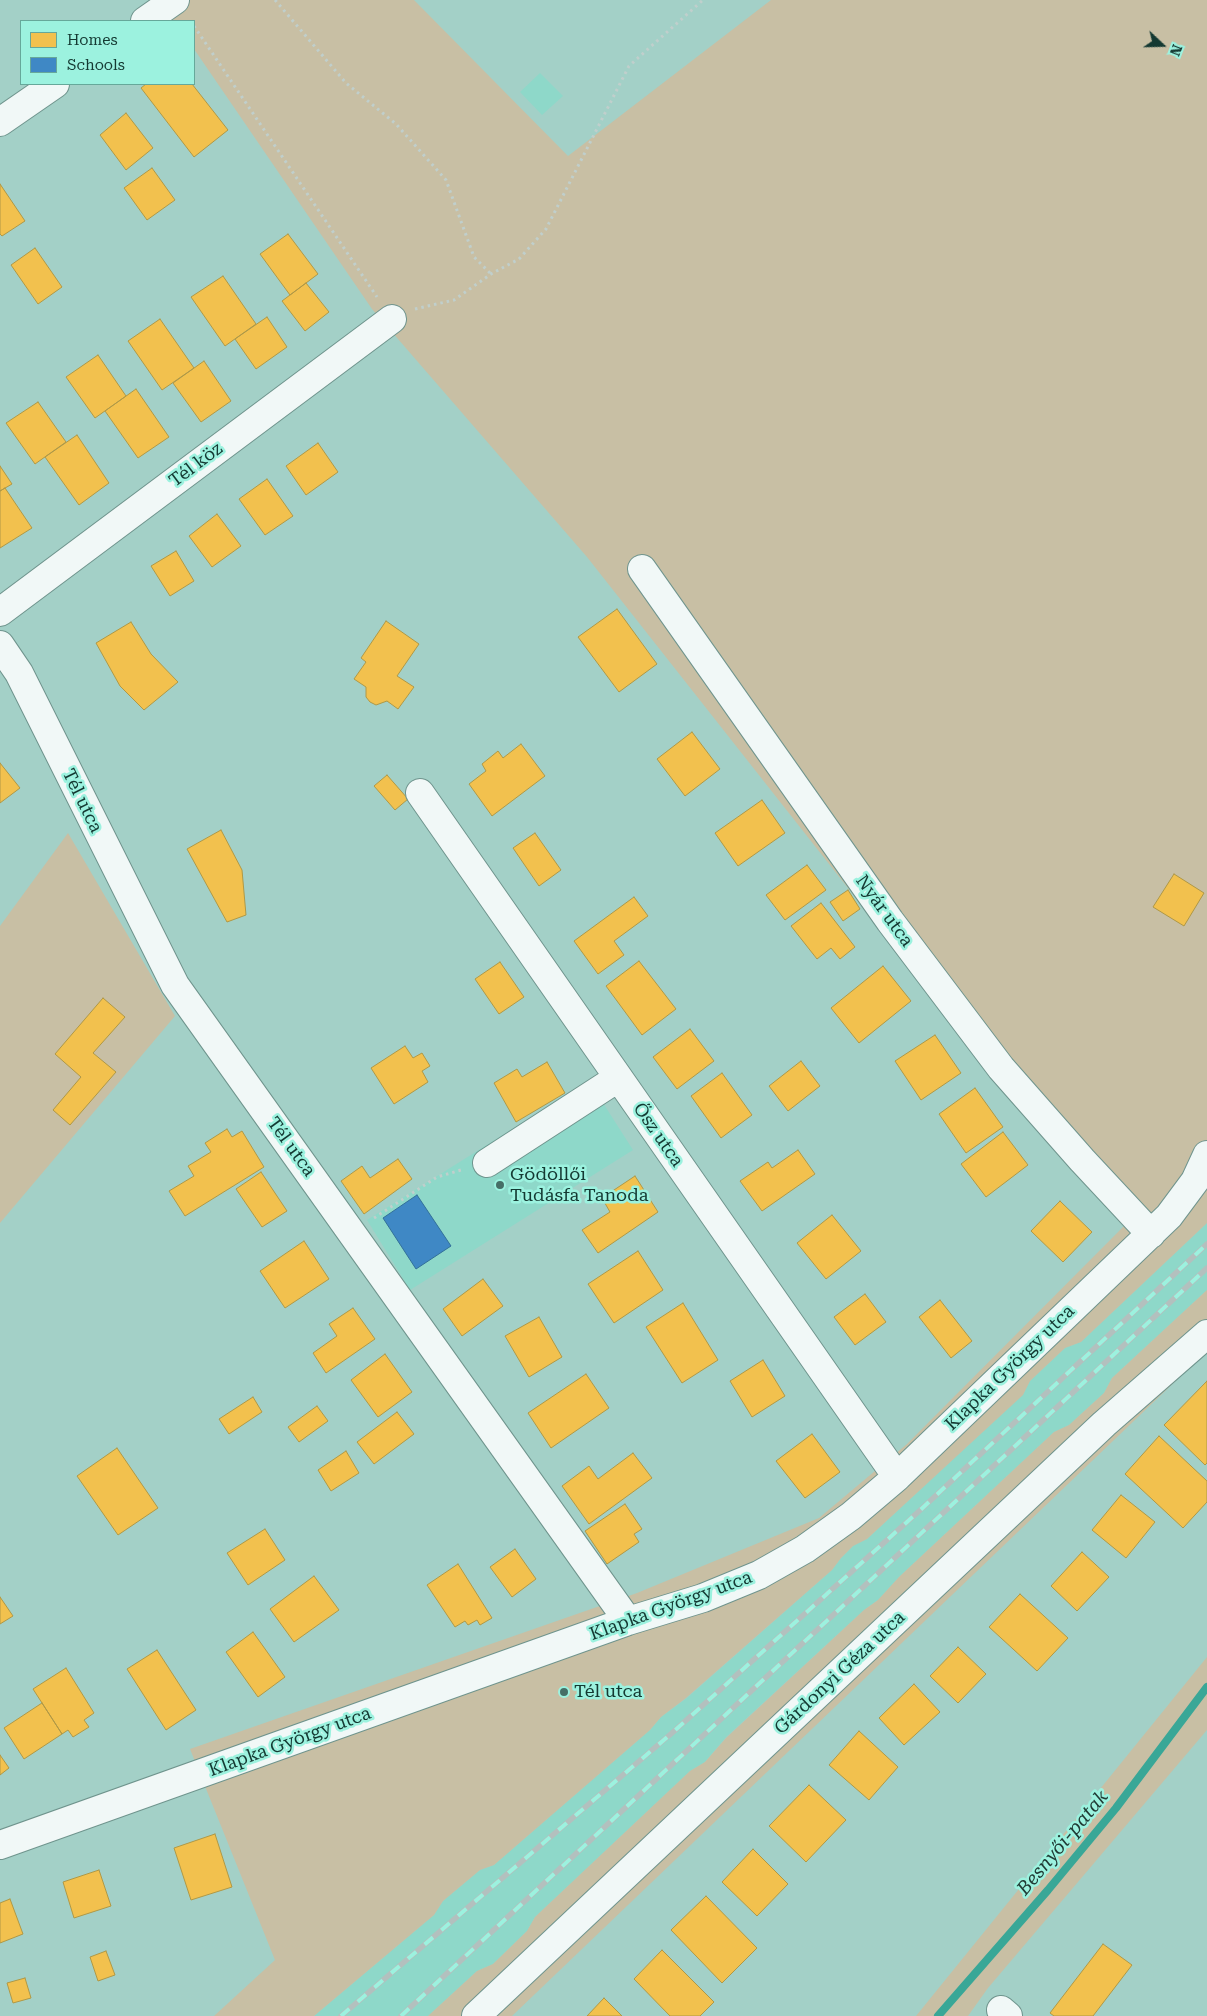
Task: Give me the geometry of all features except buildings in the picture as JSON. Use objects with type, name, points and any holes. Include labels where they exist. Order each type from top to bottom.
[{"type":"street","points":[[146,20],[175,0]]},
{"type":"street","points":[[0,122],[54,85]]},
{"type":"street","name":"Tél köz","points":[[0,612],[392,319]]},
{"type":"street","name":"Nyár utca","points":[[642,569],[890,921],[1001,1068],[1069,1146],[1151,1234]]},
{"type":"street","name":"Tél utca","points":[[0,645],[19,673],[175,985],[628,1621]]},
{"type":"street","name":"Ősz utca","points":[[420,793],[897,1477]]},
{"type":"street","points":[[487,1163],[618,1078]]},
{"type":"street","name":"Klapka György utca","points":[[0,1845],[628,1621],[703,1598],[759,1575],[805,1549],[851,1516],[897,1477],[1151,1234],[1187,1194],[1207,1155]]},
{"type":"street","name":"Gárdonyi Géza utca","points":[[476,2016],[1104,1424],[1207,1334]]},
{"type":"path","points":[[275,0],[305,38],[346,83],[396,124],[446,180],[474,257],[491,274]]},
{"type":"path","points":[[195,27],[392,319],[423,306],[454,300],[491,274],[519,259],[546,229],[629,66],[703,0]]},
{"type":"path","points":[[379,1225],[373,1217],[437,1177],[487,1163]]},
{"type":"shaded area","points":[[160,0],[414,0],[568,156],[771,0],[1207,0],[1207,1223],[1081,1342],[1065,1348],[1030,1381],[1023,1395],[867,1539],[853,1546],[832,1570],[686,1698],[661,1717],[650,1730],[494,1865],[480,1870],[443,1901],[434,1915],[314,2016],[214,2016],[275,1960],[190,1749],[637,1593],[819,1518],[907,1444],[1124,1226],[1049,1143],[587,557],[372,309],[195,50],[195,20],[173,20]]},
{"type":"shaded area","points":[[540,73],[563,96],[542,115],[520,92]]},
{"type":"shaded area","points":[[68,833],[175,1016],[0,1223],[0,926]]},
{"type":"shaded area","name":"Gödöllői Tudásfa Tanoda","points":[[589,1081],[633,1150],[410,1290],[367,1220]]},
{"type":"shaded area","points":[[1207,1223],[1207,1290],[1112,1378],[1104,1393],[1069,1425],[1054,1432],[899,1577],[878,1600],[864,1610],[726,1737],[705,1762],[690,1771],[535,1917],[527,1931],[493,1964],[477,1971],[428,2016],[314,2016],[434,1915],[443,1901],[480,1870],[494,1865],[650,1730],[661,1717],[687,1698],[832,1570],[853,1546],[867,1539],[1022,1395],[1030,1381],[1065,1348],[1081,1342]]},
{"type":"shaded area","points":[[1207,1290],[1207,1351],[512,2016],[428,2016],[477,1971],[493,1964],[527,1931],[535,1917],[690,1771],[705,1762],[726,1738],[864,1610],[878,1600],[899,1577],[1054,1432],[1069,1425],[1104,1393],[1112,1378]]},
{"type":"shaded area","points":[[1207,1657],[1207,1730],[988,1988],[968,2016],[916,2016]]},
{"type":"waterway","name":"Besnyői-patak","points":[[938,2016],[1048,1890],[1116,1808],[1207,1687]]},
{"type":"railway","points":[[341,2016],[672,1733],[917,1513],[1207,1244]]},
{"type":"railway","points":[[401,2016],[1207,1268]]},
{"type":"place","name":"Gödöllői Tudásfa Tanoda","points":[[500,1185]]},
{"type":"place","name":"Tél utca","points":[[564,1692]]}]
